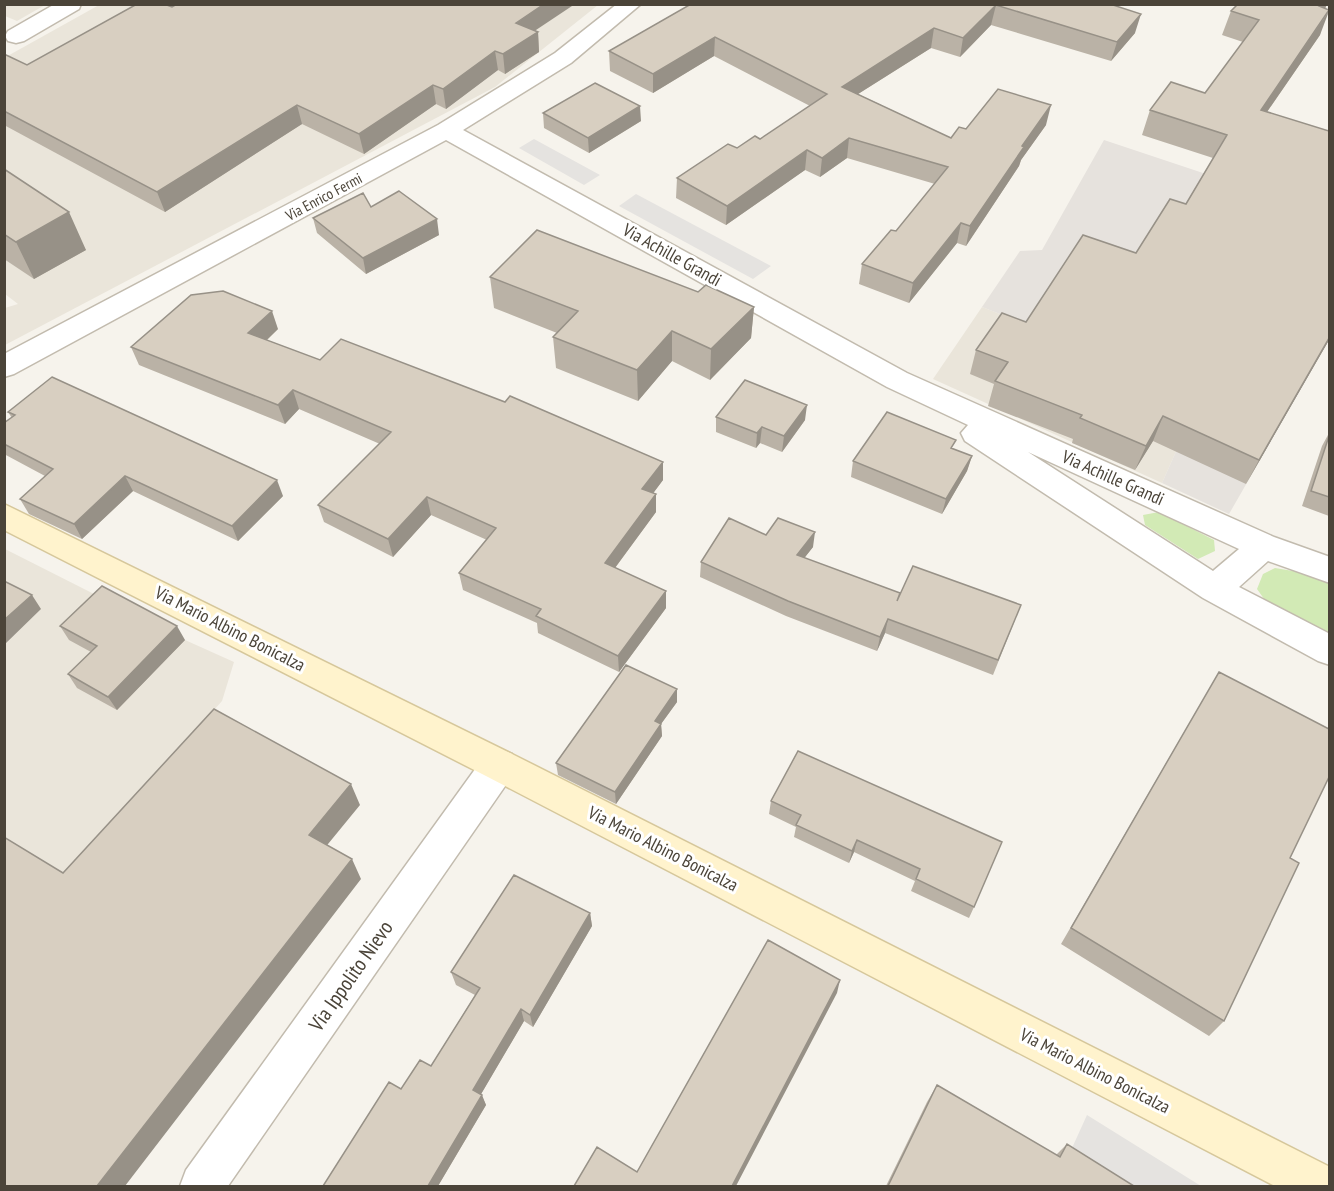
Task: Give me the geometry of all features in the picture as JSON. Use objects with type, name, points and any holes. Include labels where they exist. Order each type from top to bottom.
[{"type":"main road","name":"Via Mario Albino Bonicalza","points":[[4,516],[499,765],[1320,1186]]},
{"type":"street","points":[[16,36],[70,4]]},
{"type":"street","name":"Via Enrico Fermi","points":[[4,368],[446,130],[563,58],[631,4]]},
{"type":"street","name":"Via Achille Grandi","points":[[446,130],[897,380],[1215,589],[1329,651]]},
{"type":"street","name":"Via Achille Grandi","points":[[897,380],[1263,546],[1329,570]]},
{"type":"street","points":[[1215,589],[1263,546]]},
{"type":"street","name":"Via Ippolito Nievo","points":[[202,1186],[499,765]]},
{"type":"shaded area","points":[[4,5],[45,5],[17,21],[5,16]]},
{"type":"shaded area","points":[[99,5],[598,5],[495,87],[5,345],[5,308],[18,304],[5,294],[4,58]]},
{"type":"shaded area","points":[[534,139],[600,175],[584,185],[519,148]]},
{"type":"shaded area","points":[[1104,140],[1329,215],[1329,340],[1229,514],[1162,483],[1202,393],[982,307],[1020,251],[1042,250]]},
{"type":"shaded area","points":[[636,194],[771,266],[753,279],[619,206]]},
{"type":"shaded area","points":[[982,307],[1202,393],[1162,483],[933,379]]},
{"type":"shaded area","points":[[5,549],[185,640],[234,662],[222,701],[5,944]]},
{"type":"shaded area","points":[[1087,1115],[1201,1186],[1131,1186],[1072,1148]]},
{"type":"green space","points":[[1159,512],[1214,540],[1215,551],[1198,559],[1145,525],[1143,515]]},
{"type":"green space","points":[[1275,568],[1299,572],[1329,583],[1329,635],[1267,603],[1257,589],[1263,574]]},
{"type":"building","points":[[137,4],[164,4],[172,7],[177,4],[544,4],[516,23],[538,32],[503,54],[495,51],[443,89],[433,85],[359,134],[297,105],[157,192],[4,111],[4,54],[27,65]]},
{"type":"building","points":[[691,4],[1110,4],[1141,14],[1117,42],[996,5],[963,38],[934,28],[842,87],[951,138],[959,127],[966,129],[998,89],[1051,105],[970,226],[961,223],[913,283],[862,264],[891,230],[896,231],[948,167],[849,138],[822,158],[807,150],[727,206],[677,178],[728,144],[737,148],[755,136],[760,139],[827,94],[715,37],[653,74],[609,51]]},
{"type":"building","points":[[1238,4],[1321,4],[1319,6],[1329,10],[1261,110],[1329,131],[1329,338],[1259,460],[1163,416],[1146,446],[1080,418],[1082,415],[995,381],[1008,362],[976,350],[1002,313],[1026,322],[1083,235],[1136,253],[1170,199],[1186,204],[1227,135],[1150,110],[1171,82],[1205,93],[1259,20],[1231,11]]},
{"type":"building","points":[[595,83],[640,106],[588,138],[543,113]]},
{"type":"building","points":[[4,169],[69,212],[16,242],[4,234]]},
{"type":"building","points":[[399,191],[437,219],[363,258],[313,218],[363,193],[371,207]]},
{"type":"building","points":[[537,230],[698,292],[706,285],[754,307],[711,349],[672,331],[637,370],[553,337],[578,311],[490,277]]},
{"type":"building","points":[[223,291],[272,311],[248,333],[320,360],[341,339],[505,402],[510,396],[663,462],[642,489],[656,494],[605,563],[666,591],[618,656],[536,616],[541,609],[459,573],[496,528],[427,497],[388,539],[318,505],[391,432],[293,390],[278,405],[131,347],[191,295]]},
{"type":"building","points":[[52,377],[277,480],[232,526],[125,476],[74,524],[20,499],[53,469],[4,444],[4,423],[15,415],[8,412]]},
{"type":"building","points":[[745,380],[807,405],[784,436],[762,427],[757,433],[716,417]]},
{"type":"building","points":[[887,412],[956,440],[951,448],[972,456],[946,499],[853,461]]},
{"type":"building","points":[[1329,436],[1329,497],[1311,491]]},
{"type":"building","points":[[729,518],[766,535],[778,518],[815,532],[797,555],[900,593],[897,601],[913,566],[1021,605],[998,660],[888,619],[880,637],[788,601],[701,562]]},
{"type":"building","points":[[4,581],[32,595],[4,620]]},
{"type":"building","points":[[102,586],[177,626],[108,697],[68,674],[97,646],[60,626]]},
{"type":"building","points":[[626,665],[677,689],[655,721],[661,724],[615,792],[556,763]]},
{"type":"building","points":[[1219,672],[1329,729],[1329,777],[1290,858],[1299,863],[1224,1021],[1071,928]]},
{"type":"building","points":[[214,709],[351,784],[309,835],[352,859],[97,1186],[4,1186],[4,837],[63,873]]},
{"type":"building","points":[[798,751],[1002,842],[974,907],[916,879],[920,869],[857,840],[852,851],[796,825],[801,815],[771,801]]},
{"type":"building","points":[[514,875],[590,913],[530,1015],[521,1009],[473,1090],[482,1095],[428,1186],[323,1186],[389,1082],[401,1089],[420,1060],[431,1066],[480,988],[451,972]]},
{"type":"building","points":[[768,940],[840,980],[732,1186],[574,1186],[597,1147],[637,1172]]},
{"type":"building","points":[[937,1085],[1060,1157],[1067,1144],[1134,1186],[888,1186]]}]
